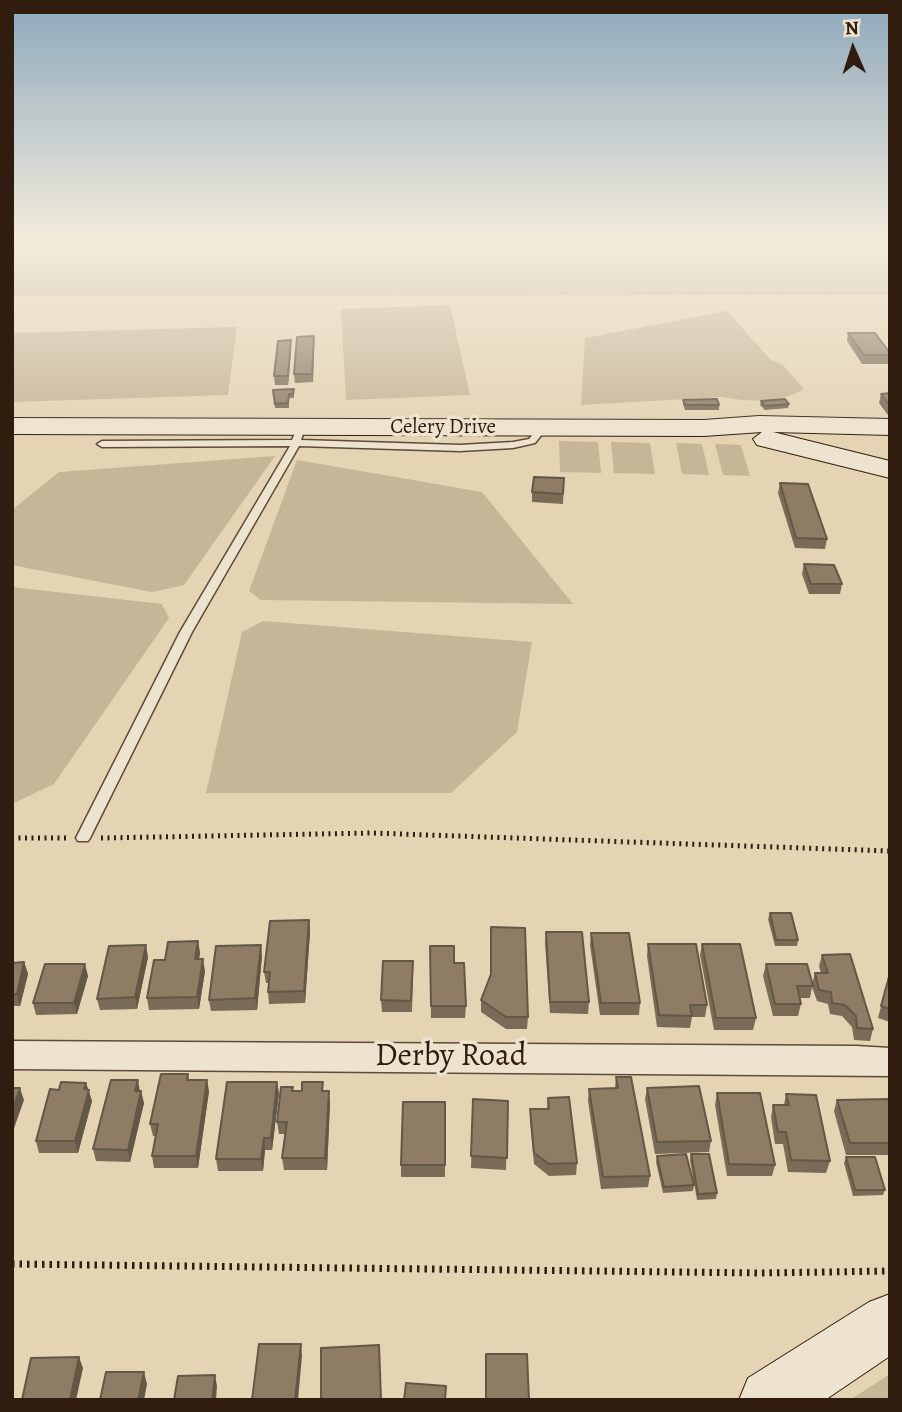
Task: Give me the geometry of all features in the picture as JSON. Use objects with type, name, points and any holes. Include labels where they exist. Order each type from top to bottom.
[{"type":"street","name":"Celery Drive","points":[[12,425],[182,428],[299,435],[543,428],[704,428],[758,424],[890,427]]},
{"type":"street","name":"Celery Drive","points":[[12,432],[182,428]]},
{"type":"street","name":"Celery Drive","points":[[704,428],[756,436],[890,470]]},
{"type":"street","name":"Derby Road","points":[[12,1055],[890,1062]]},
{"type":"street","points":[[770,1400],[890,1322]]},
{"type":"lane","points":[[102,444],[299,435]]},
{"type":"lane","points":[[83,838],[186,632],[299,435]]},
{"type":"path","points":[[12,838],[371,833],[890,851]]},
{"type":"path","points":[[12,1264],[761,1273],[890,1271]]},
{"type":"shaded area","points":[[450,307],[470,395],[346,400],[341,309]]},
{"type":"shaded area","points":[[727,311],[770,359],[783,365],[804,389],[785,397],[764,400],[722,397],[581,405],[585,338]]},
{"type":"shaded area","points":[[237,327],[228,395],[12,402],[12,333]]},
{"type":"shaded area","points":[[559,441],[598,442],[601,473],[560,472]]},
{"type":"shaded area","points":[[611,442],[650,443],[655,474],[614,473]]},
{"type":"shaded area","points":[[676,443],[702,444],[709,475],[682,474]]},
{"type":"shaded area","points":[[715,444],[741,445],[750,476],[723,475]]},
{"type":"shaded area","points":[[275,456],[184,585],[152,592],[12,565],[12,510],[59,472]]},
{"type":"shaded area","points":[[297,460],[482,492],[573,604],[261,600],[249,591]]},
{"type":"shaded area","points":[[12,587],[162,604],[169,618],[54,784],[14,803]]},
{"type":"shaded area","points":[[263,621],[532,642],[517,732],[451,793],[206,793],[242,632]]},
{"type":"shaded area","points":[[890,1374],[890,1400],[850,1400]]},
{"type":"building","points":[[848,333],[875,333],[890,355],[864,355]]},
{"type":"building","points":[[314,336],[312,374],[294,374],[297,337]]},
{"type":"building","points":[[291,340],[288,376],[274,376],[278,341]]},
{"type":"building","points":[[294,389],[293,394],[289,394],[288,403],[275,404],[273,390]]},
{"type":"building","points":[[890,393],[890,406],[881,394]]},
{"type":"building","points":[[717,399],[719,405],[685,405],[683,400]]},
{"type":"building","points":[[785,399],[789,404],[765,406],[761,401]]},
{"type":"building","points":[[534,477],[564,478],[563,494],[532,492]]},
{"type":"building","points":[[780,483],[808,484],[827,539],[796,538]]},
{"type":"building","points":[[804,564],[834,565],[842,584],[811,584]]},
{"type":"building","points":[[770,913],[791,913],[798,940],[776,940]]},
{"type":"building","points":[[309,920],[304,991],[268,992],[270,972],[264,972],[270,921]]},
{"type":"building","points":[[491,927],[525,928],[528,1017],[506,1017],[481,1000],[491,974]]},
{"type":"building","points":[[546,932],[582,932],[589,1002],[550,1002]]},
{"type":"building","points":[[591,933],[629,933],[640,1003],[601,1003]]},
{"type":"building","points":[[198,941],[195,959],[203,959],[197,997],[147,998],[154,960],[165,960],[168,942]]},
{"type":"building","points":[[648,944],[696,944],[707,1005],[690,1005],[692,1016],[659,1015]]},
{"type":"building","points":[[702,944],[740,944],[756,1018],[716,1018]]},
{"type":"building","points":[[146,945],[135,997],[97,999],[109,946]]},
{"type":"building","points":[[261,945],[255,998],[209,1000],[216,946]]},
{"type":"building","points":[[430,946],[454,946],[454,963],[464,963],[466,1006],[431,1006]]},
{"type":"building","points":[[850,954],[873,1029],[857,1028],[856,1016],[845,1005],[832,1003],[831,992],[819,990],[815,973],[828,973],[822,955]]},
{"type":"building","points":[[383,961],[413,961],[411,1001],[381,1000]]},
{"type":"building","points":[[24,962],[17,994],[12,995],[12,963]]},
{"type":"building","points":[[45,964],[85,964],[74,1003],[33,1003]]},
{"type":"building","points":[[766,964],[807,964],[813,986],[797,986],[801,1004],[775,1004]]},
{"type":"building","points":[[890,973],[890,1009],[881,1006]]},
{"type":"building","points":[[161,1074],[188,1074],[187,1080],[207,1080],[196,1156],[152,1156],[158,1124],[150,1124]]},
{"type":"building","points":[[616,1077],[631,1077],[650,1176],[603,1177],[589,1089],[618,1088]]},
{"type":"building","points":[[111,1080],[138,1080],[135,1091],[141,1091],[128,1150],[93,1149]]},
{"type":"building","points":[[61,1082],[86,1083],[84,1089],[89,1090],[75,1141],[36,1141],[50,1089],[59,1090]]},
{"type":"building","points":[[227,1082],[277,1082],[271,1138],[264,1138],[261,1159],[216,1159]]},
{"type":"building","points":[[302,1082],[323,1082],[322,1091],[329,1091],[325,1158],[282,1158],[287,1122],[277,1122],[281,1087],[293,1087],[292,1091],[302,1091]]},
{"type":"building","points":[[699,1086],[711,1141],[657,1142],[647,1088]]},
{"type":"building","points":[[12,1088],[20,1088],[12,1111]]},
{"type":"building","points":[[717,1093],[760,1093],[775,1165],[729,1164]]},
{"type":"building","points":[[786,1094],[816,1095],[830,1161],[791,1160],[786,1132],[778,1132],[773,1105],[789,1105]]},
{"type":"building","points":[[569,1097],[577,1163],[549,1164],[534,1153],[530,1109],[549,1109],[548,1098]]},
{"type":"building","points":[[473,1099],[508,1101],[507,1158],[471,1156]]},
{"type":"building","points":[[890,1099],[890,1143],[850,1143],[837,1100]]},
{"type":"building","points":[[403,1102],[445,1102],[445,1165],[401,1165]]},
{"type":"building","points":[[686,1154],[694,1185],[664,1187],[657,1156]]},
{"type":"building","points":[[691,1154],[709,1154],[717,1193],[698,1194]]},
{"type":"building","points":[[846,1157],[875,1157],[885,1190],[855,1190]]},
{"type":"building","points":[[259,1344],[301,1344],[295,1400],[252,1400]]},
{"type":"building","points":[[379,1345],[381,1400],[321,1400],[321,1348]]},
{"type":"building","points":[[486,1354],[527,1354],[529,1400],[486,1400]]},
{"type":"building","points":[[79,1357],[70,1400],[22,1400],[31,1358]]},
{"type":"building","points":[[106,1372],[144,1372],[138,1400],[100,1400]]},
{"type":"building","points":[[215,1375],[212,1400],[174,1400],[178,1376]]},
{"type":"building","points":[[406,1383],[446,1386],[445,1400],[404,1400]]}]
